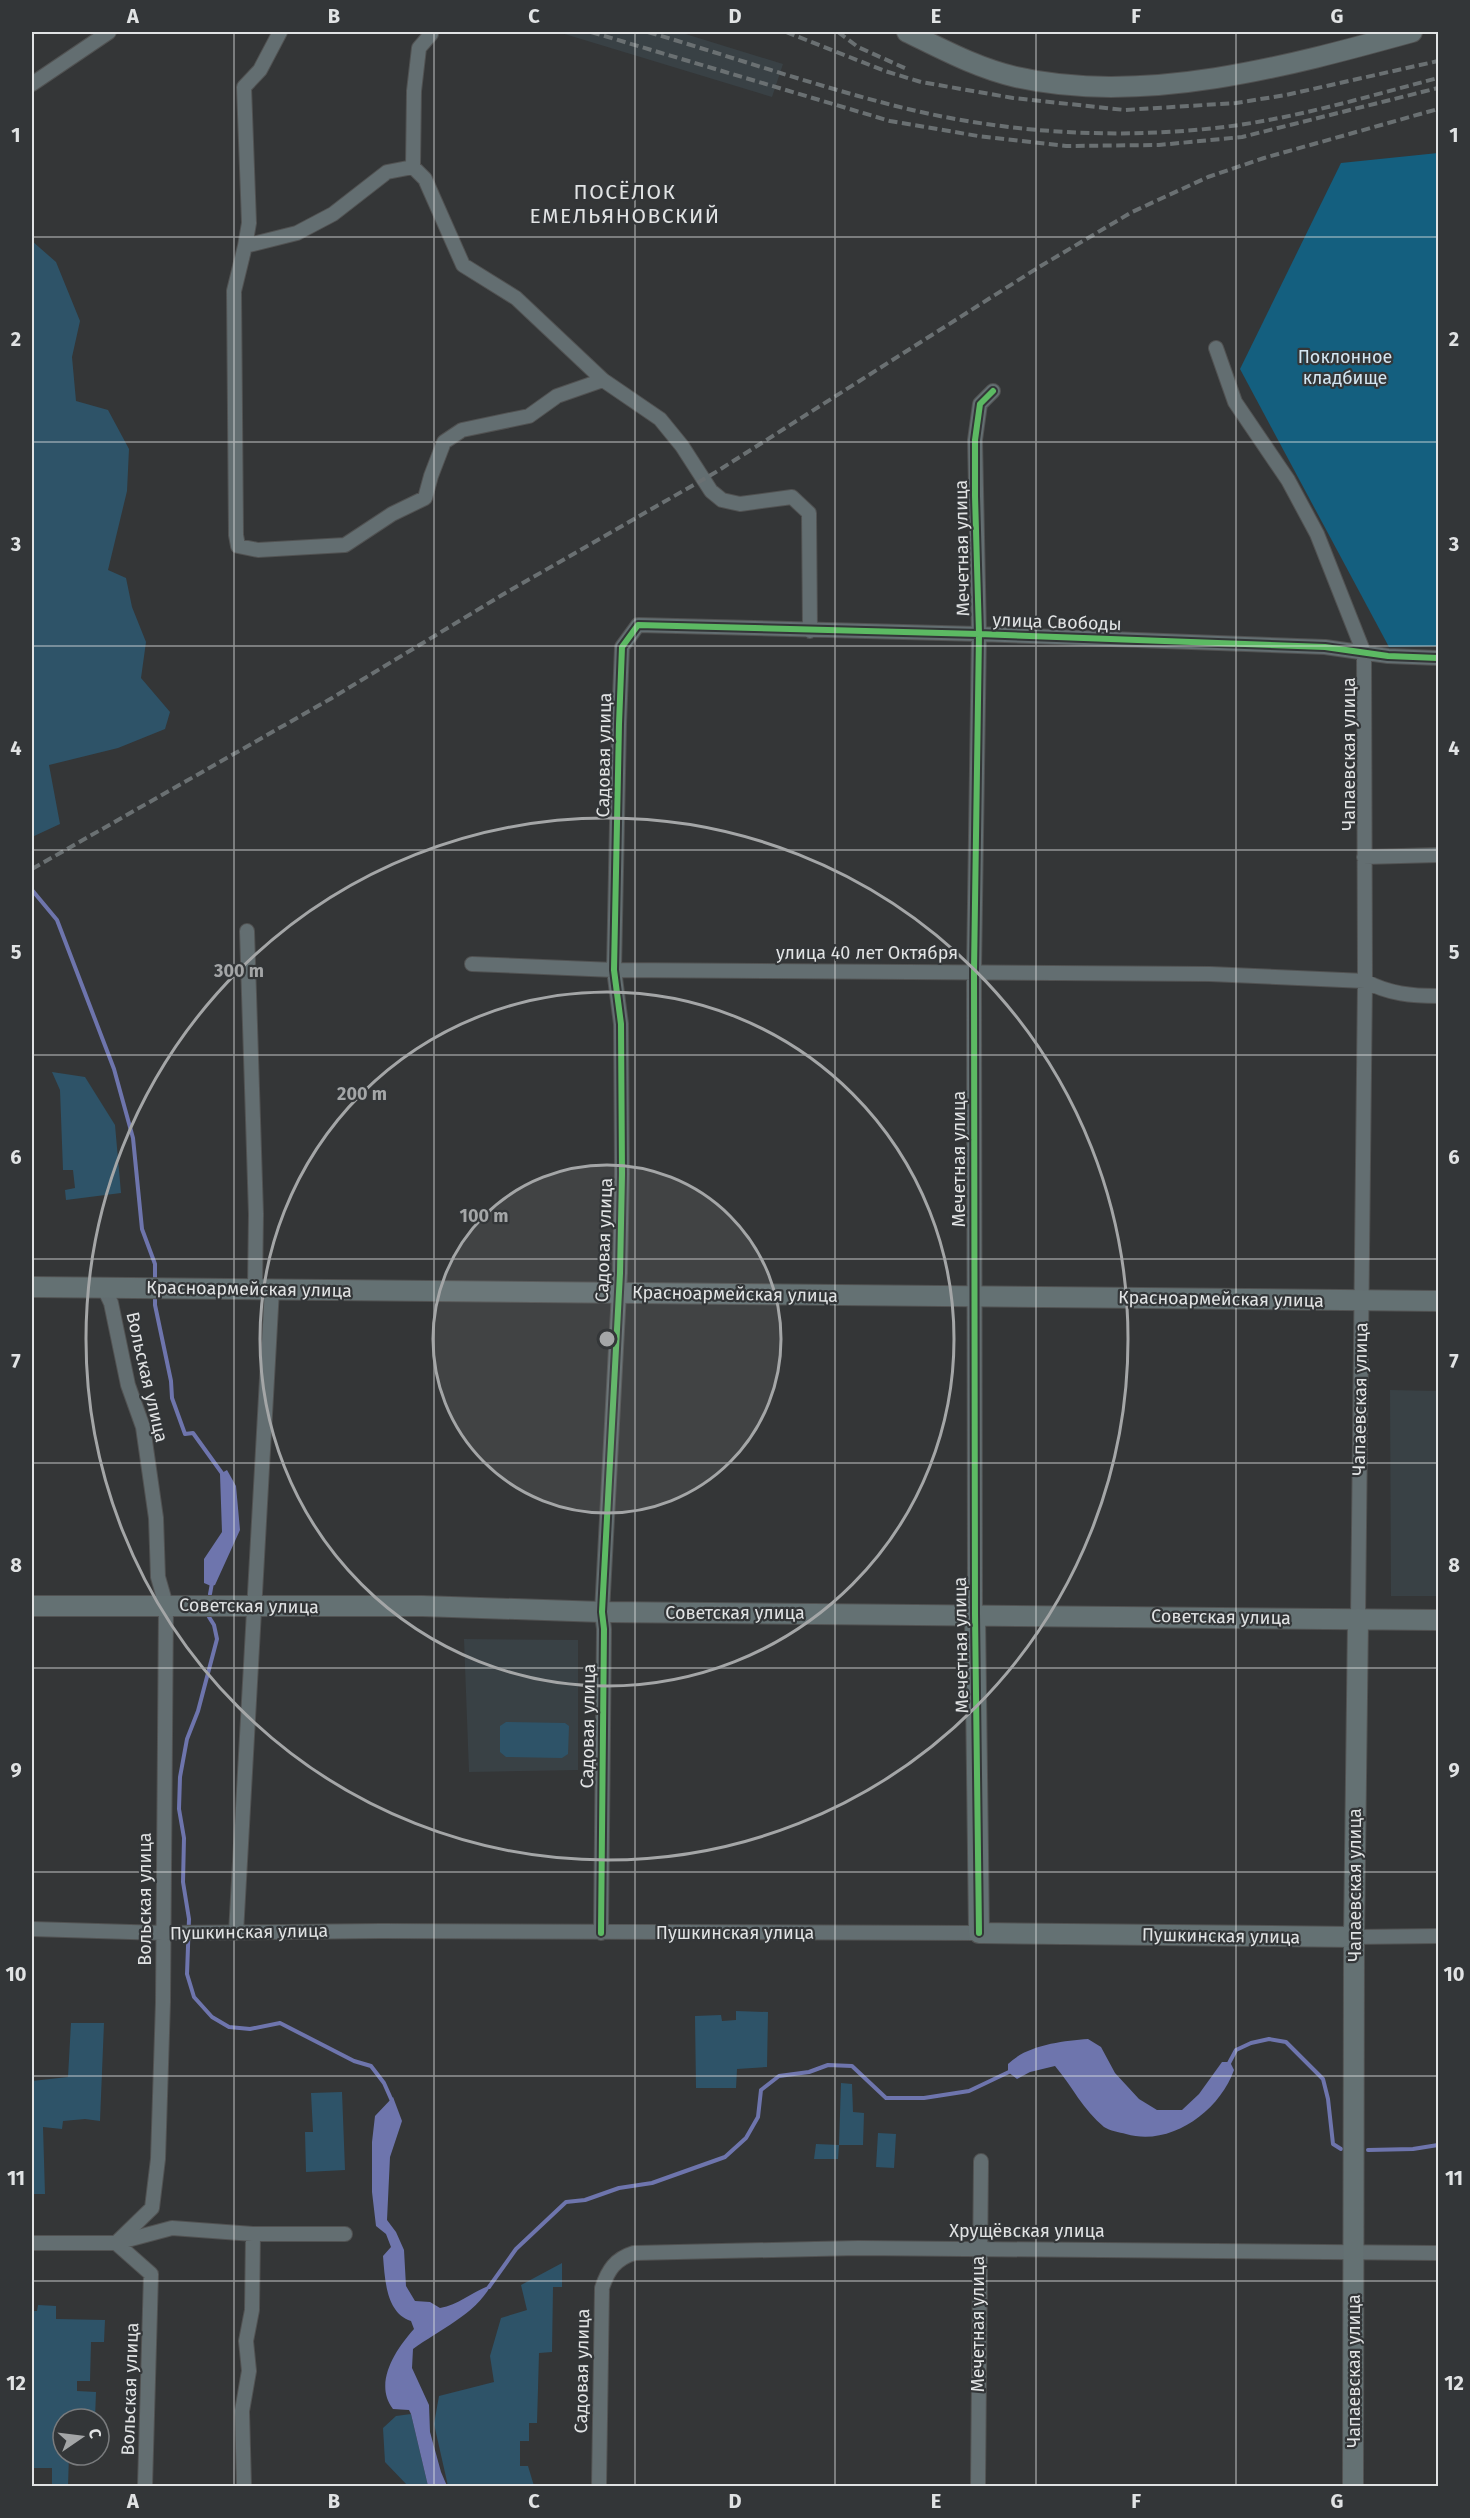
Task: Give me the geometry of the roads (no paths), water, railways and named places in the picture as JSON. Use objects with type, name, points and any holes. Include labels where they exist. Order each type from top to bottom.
[{"type":"street","points":[[32,84],[109,32]]},
{"type":"street","points":[[280,32],[260,70],[243,87],[249,223],[234,291],[236,535],[238,546],[258,550],[345,545],[392,514],[426,498],[431,476],[444,442],[462,430],[529,416],[557,396],[603,380]]},
{"type":"street","points":[[429,32],[431,34],[419,48],[414,91],[413,166],[425,179],[463,265],[516,298],[603,380],[660,419],[682,446],[711,491],[722,501],[740,504],[792,498],[808,513],[810,631]]},
{"type":"street","points":[[907,32],[968,62],[1015,77],[1071,87],[1130,87],[1234,75],[1343,51],[1412,32]]},
{"type":"street","points":[[245,246],[297,233],[333,214],[387,172],[413,166]]},
{"type":"street","name":"Чапаевская улица","points":[[1216,348],[1235,402],[1288,480],[1317,534],[1364,653],[1365,981],[1354,1937],[1353,2487]]},
{"type":"street","name":"Мечетная улица","points":[[979,1933],[975,1614],[974,971],[979,634],[975,440],[980,404],[993,391]]},
{"type":"street","name":"улица Свободы","points":[[638,625],[979,634],[1324,647],[1388,656],[1438,658]]},
{"type":"street","name":"Садовая улица","points":[[601,1933],[604,1629],[602,1612],[622,1174],[621,1035],[614,970],[619,723],[622,647],[638,625]]},
{"type":"street","points":[[1364,857],[1438,855]]},
{"type":"street","points":[[237,1933],[255,1607],[264,1289],[256,1214],[247,931]]},
{"type":"street","name":"улица 40 лет Октября","points":[[472,964],[614,970],[1210,974],[1365,981],[1380,989],[1406,995],[1438,996]]},
{"type":"street","name":"Красноармейская улица","points":[[32,1287],[1438,1301]]},
{"type":"street","name":"Вольская улица","points":[[110,1288],[111,1304],[128,1385],[143,1427],[156,1518],[158,1577],[166,1605],[163,2002],[158,2158],[152,2208],[116,2243],[151,2274],[145,2487]]},
{"type":"street","name":"Советская улица","points":[[32,1606],[422,1606],[602,1612],[1438,1620]]},
{"type":"street","name":"Пушкинская улица","points":[[32,1929],[163,1933],[381,1931],[1438,1936]]},
{"type":"street","name":"Мечетная улица","points":[[978,2487],[981,2161]]},
{"type":"street","points":[[32,2243],[116,2243],[172,2228],[253,2234],[345,2234]]},
{"type":"street","points":[[244,2487],[242,2411],[249,2371],[246,2341],[252,2310],[253,2234]]},
{"type":"street","name":"Хрущёвская улица","points":[[617,2261],[634,2253],[655,2251],[979,2248],[1438,2253]]},
{"type":"street","name":"Садовая улица","points":[[599,2487],[602,2288],[608,2271],[617,2261]]},
{"type":"waterway","points":[[32,890],[57,920],[114,1069],[133,1138],[142,1229],[155,1264],[155,1283]]},
{"type":"waterway","points":[[155,1294],[172,1398],[185,1434],[193,1433],[224,1476]]},
{"type":"waterway","points":[[210,1594],[212,1583]]},
{"type":"waterway","points":[[209,1617],[214,1625],[217,1639],[198,1711],[187,1739],[180,1777],[179,1809],[184,1838],[183,1882],[189,1919],[187,1974],[194,1997],[212,2017],[229,2027],[250,2029],[280,2023],[354,2061],[371,2066],[384,2083],[392,2101]]},
{"type":"waterway","points":[[1228,2065],[1236,2050],[1251,2043],[1269,2039],[1286,2042],[1323,2079],[1328,2099],[1333,2144],[1341,2149]]},
{"type":"waterway","points":[[489,2287],[516,2249],[566,2202],[585,2200],[619,2188],[652,2183],[725,2157],[746,2138],[758,2117],[761,2090],[779,2076],[809,2072],[828,2065],[852,2066],[886,2098],[924,2098],[969,2091],[1011,2071]]},
{"type":"waterway","points":[[1368,2150],[1413,2149],[1438,2145]]},
{"type":"railway","points":[[591,32],[890,121],[978,136],[1066,146],[1159,145],[1242,137],[1438,88]]},
{"type":"railway","points":[[648,32],[892,105],[977,123],[1064,132],[1152,133],[1239,125],[1315,110],[1438,78]]},
{"type":"railway","points":[[786,32],[885,71],[921,82],[1013,98],[1125,110],[1236,103],[1286,95],[1438,61]]},
{"type":"railway","points":[[838,32],[858,47],[909,70]]},
{"type":"railway","points":[[32,869],[332,698],[502,595],[716,472],[1039,267],[1132,212],[1208,177],[1264,158],[1438,109]]},
{"type":"district","name":"ПОСЁЛОК ЕМЕЛЬЯНОВСКИЙ","points":[[625,204]]},
{"type":"park label","name":"Поклонное кладбище","points":[[1345,367]]}]
